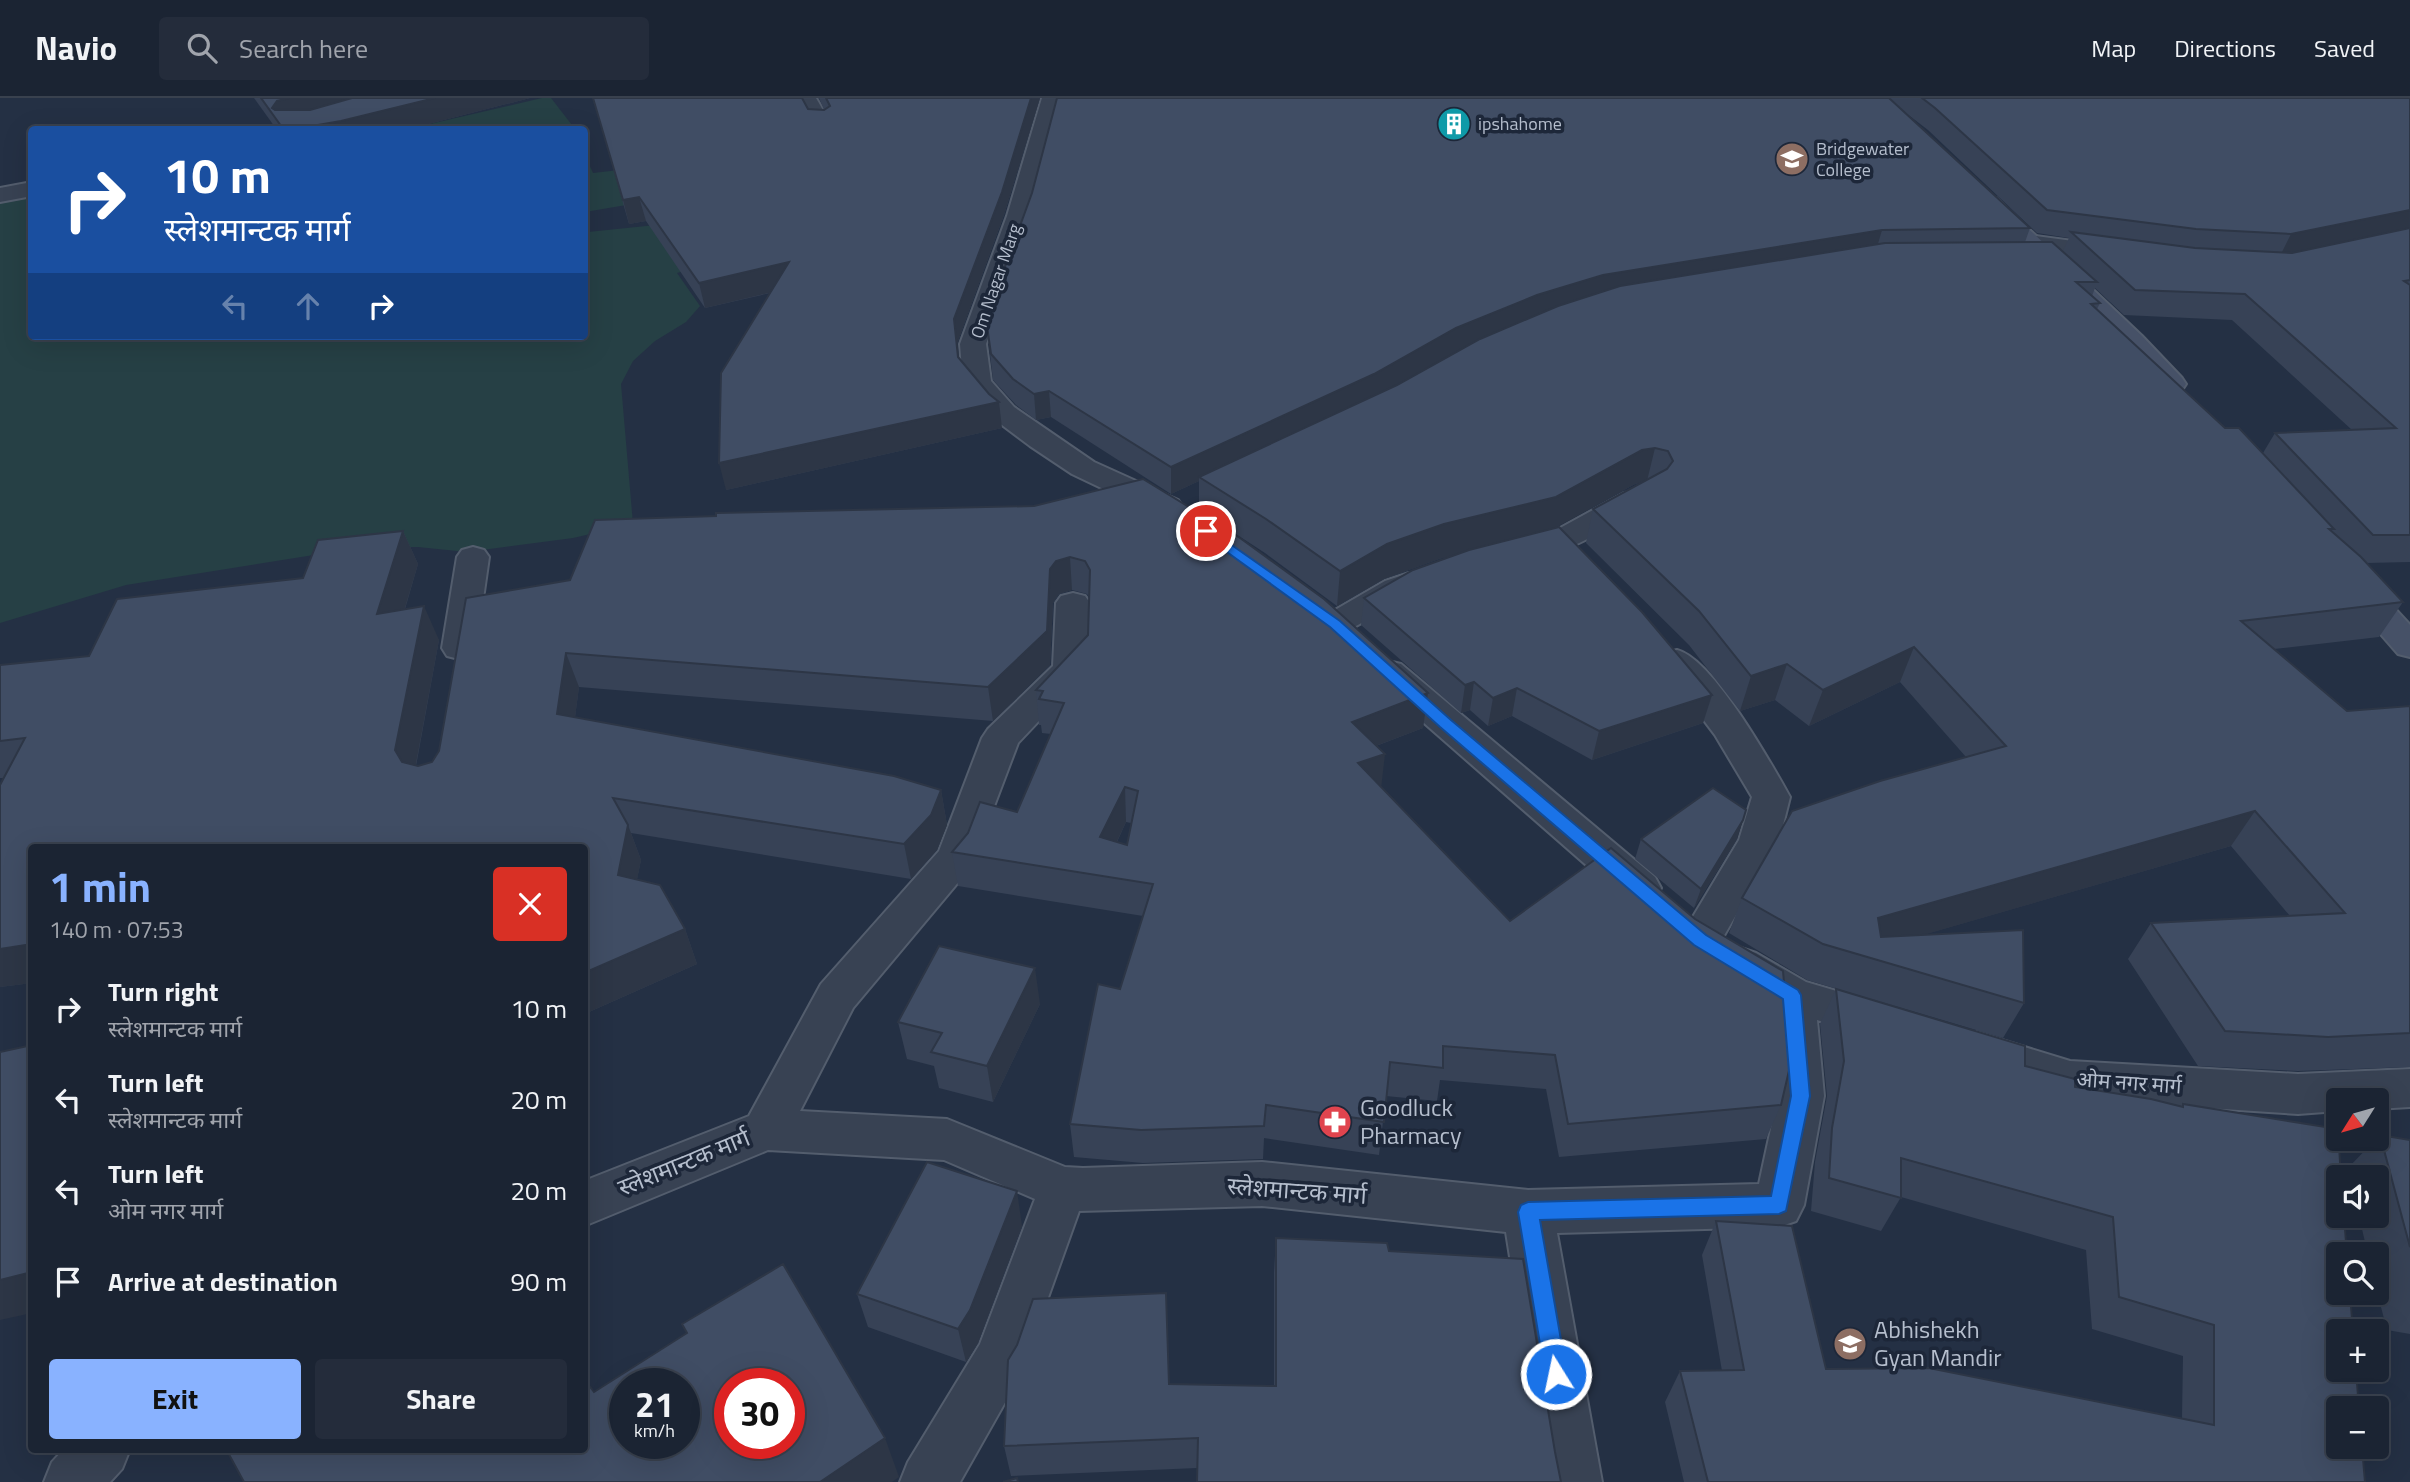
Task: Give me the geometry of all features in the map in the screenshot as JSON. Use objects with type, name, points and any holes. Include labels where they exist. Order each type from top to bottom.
[{"type":"main road","points":[[1968,184],[2021,252],[2048,262],[2133,342],[2189,404]]},
{"type":"main road","points":[[2339,567],[2410,646]]},
{"type":"street","points":[[806,98],[821,126]]},
{"type":"street","name":"Om Nagar Marg","points":[[1052,98],[1019,216],[973,344],[977,382],[1004,413],[1083,468],[1190,512]]},
{"type":"street","points":[[0,195],[28,190]]},
{"type":"street","points":[[2021,252],[2145,258]]},
{"type":"street","points":[[1487,559],[1562,540],[1647,493]]},
{"type":"street","points":[[1562,540],[1591,569]]},
{"type":"street","points":[[452,683],[472,557]]},
{"type":"street","points":[[1335,624],[1397,587],[1441,572]]},
{"type":"street","name":"ओम नगर मार्ग","points":[[1304,601],[1335,624],[1445,723],[1700,940],[1792,995],[2070,1080],[2298,1094],[2410,1088]]},
{"type":"street","points":[[766,1129],[837,996],[957,856],[1001,738],[1070,669],[1073,603]]},
{"type":"street","points":[[1658,640],[1704,691],[1750,758],[1771,797],[1759,841],[1700,940]]},
{"type":"street","name":"स्लेशमान्टक मार्ग","points":[[588,1202],[766,1129],[947,1140],[1063,1188],[1083,1190],[1262,1184],[1528,1212],[1779,1205],[1801,1096],[1792,995]]},
{"type":"street","points":[[928,1482],[1000,1358],[1063,1188]]},
{"type":"street","points":[[1528,1212],[1574,1482]]},
{"type":"street","points":[[72,1482],[98,1453]]},
{"type":"green space","points":[[551,98],[573,126],[421,126]]},
{"type":"green space","points":[[588,162],[593,173],[672,164],[697,193],[588,211]]},
{"type":"green space","points":[[28,194],[28,340],[588,340],[588,232],[656,225],[691,269],[677,273],[700,306],[686,322],[655,341],[633,361],[621,384],[633,524],[573,538],[467,552],[418,547],[364,547],[126,585],[0,623],[0,200]]},
{"type":"building","points":[[261,98],[289,98],[277,101],[272,108],[275,110],[310,110],[352,98],[435,98],[341,121],[312,126],[281,126]]},
{"type":"building","points":[[593,98],[802,98],[808,109],[824,110],[830,106],[826,98],[1031,98],[1002,192],[954,319],[958,357],[999,402],[719,463],[721,373],[789,262],[699,283],[639,197],[623,200]]},
{"type":"building","points":[[1057,98],[1889,98],[2030,228],[1882,230],[1603,275],[1537,295],[1456,328],[1374,374],[1171,467],[1049,391],[1034,394],[1013,379],[991,354],[986,319],[1032,193]]},
{"type":"building","points":[[1922,98],[2410,98],[2410,210],[2291,234],[2196,229],[2047,210]]},
{"type":"building","points":[[2410,228],[2410,280],[2404,281],[2410,285],[2410,535],[2373,535],[2275,433],[2396,428],[2245,294],[2135,290],[2071,232],[2195,248],[2292,253]]},
{"type":"building","points":[[2052,242],[2097,282],[2076,282],[2100,303],[2091,304],[2225,428],[2239,428],[2334,529],[2329,529],[2361,557],[2403,602],[2241,621],[2347,711],[2410,706],[2410,1033],[2328,1037],[2225,1031],[2151,923],[2345,913],[2255,811],[1878,918],[1881,937],[2023,930],[2024,1003],[1823,944],[1742,898],[1792,811],[1880,781],[2006,746],[1914,647],[1823,690],[1787,664],[1751,676],[1699,611],[1593,509],[1667,469],[1673,461],[1668,451],[1655,448],[1642,450],[1556,497],[1444,524],[1387,544],[1340,571],[1266,519],[1199,477],[1397,385],[1480,339],[1558,306],[1620,286],[1885,243]]},
{"type":"building","points":[[1143,479],[1240,538],[1324,599],[1428,693],[1352,722],[1385,754],[1358,763],[1510,921],[1611,848],[1695,919],[1783,971],[1791,1062],[1781,1105],[1568,1124],[1555,1055],[1443,1046],[1443,1068],[1390,1062],[1384,1122],[1266,1105],[1264,1126],[1141,1130],[1070,1124],[1098,984],[1120,989],[1153,884],[952,852],[968,833],[980,802],[1017,812],[1064,703],[1039,699],[1043,691],[1036,690],[1088,635],[1090,570],[1085,561],[1070,557],[1056,561],[1050,569],[1047,631],[988,687],[566,653],[557,714],[894,776],[941,790],[931,815],[904,844],[613,798],[628,825],[618,875],[660,885],[685,929],[588,971],[588,844],[28,844],[28,945],[0,949],[0,785],[25,738],[0,741],[0,665],[89,656],[117,599],[303,578],[318,540],[403,531],[377,614],[424,606],[395,750],[402,762],[418,766],[432,762],[439,751],[466,598],[570,580],[595,520],[716,516],[716,513],[1034,506]],"holes":[[[1125,787],[1138,791],[1127,845],[1100,837]]]},
{"type":"building","points":[[1559,527],[1642,612],[1712,695],[1599,731],[1517,688],[1493,698],[1474,682],[1465,685],[1364,598],[1413,570],[1469,550]]},
{"type":"building","points":[[1713,788],[1746,810],[1743,820],[1701,889],[1641,839]]},
{"type":"building","points":[[939,946],[1035,968],[987,1066],[931,1052],[942,1033],[898,1022]]},
{"type":"building","points":[[1836,989],[2025,1046],[2025,1066],[2075,1079],[2075,1087],[2183,1107],[2183,1104],[2326,1127],[2326,1152],[2339,1152],[2340,1165],[2326,1165],[2326,1228],[2345,1228],[2346,1242],[2326,1242],[2326,1305],[2351,1305],[2352,1319],[2326,1319],[2326,1382],[2357,1382],[2358,1396],[2326,1396],[2326,1459],[2363,1459],[2365,1482],[1708,1482],[1680,1371],[1744,1370],[1716,1221],[1792,1226],[1826,1369],[1929,1368],[2214,1425],[2214,1325],[2119,1297],[2113,1217],[1901,1158],[1901,1198],[1829,1178],[1832,1128],[1844,1061]]},
{"type":"building","points":[[28,1046],[28,1273],[0,1280],[0,1052]]},
{"type":"building","points":[[2389,1136],[2410,1140],[2410,1247],[2389,1165],[2385,1152],[2389,1152]]},
{"type":"building","points":[[927,1162],[1017,1191],[970,1310],[958,1329],[857,1294]]},
{"type":"building","points":[[1276,1238],[1387,1243],[1389,1251],[1523,1259],[1561,1482],[1197,1482],[1198,1438],[1004,1446],[1008,1360],[1017,1345],[1033,1299],[1166,1293],[1169,1384],[1276,1386]]},
{"type":"building","points":[[783,1264],[885,1438],[820,1482],[244,1482],[228,1453],[588,1453],[588,1384],[594,1392],[609,1382],[609,1459],[700,1459],[700,1368],[632,1368],[687,1333],[682,1324]]},
{"type":"place","name":"ipshahome","points":[[1454,124]]},
{"type":"place","name":"Bridgewater College","points":[[1792,159]]},
{"type":"place","name":"Goodluck Pharmacy","points":[[1335,1122]]},
{"type":"place","name":"Abhishekh Gyan Mandir","points":[[1850,1344]]},
{"type":"route","points":[[1206,531],[1335,624],[1445,723],[1700,940],[1792,995],[1801,1096],[1779,1205],[1528,1212],[1556,1374]]}]
